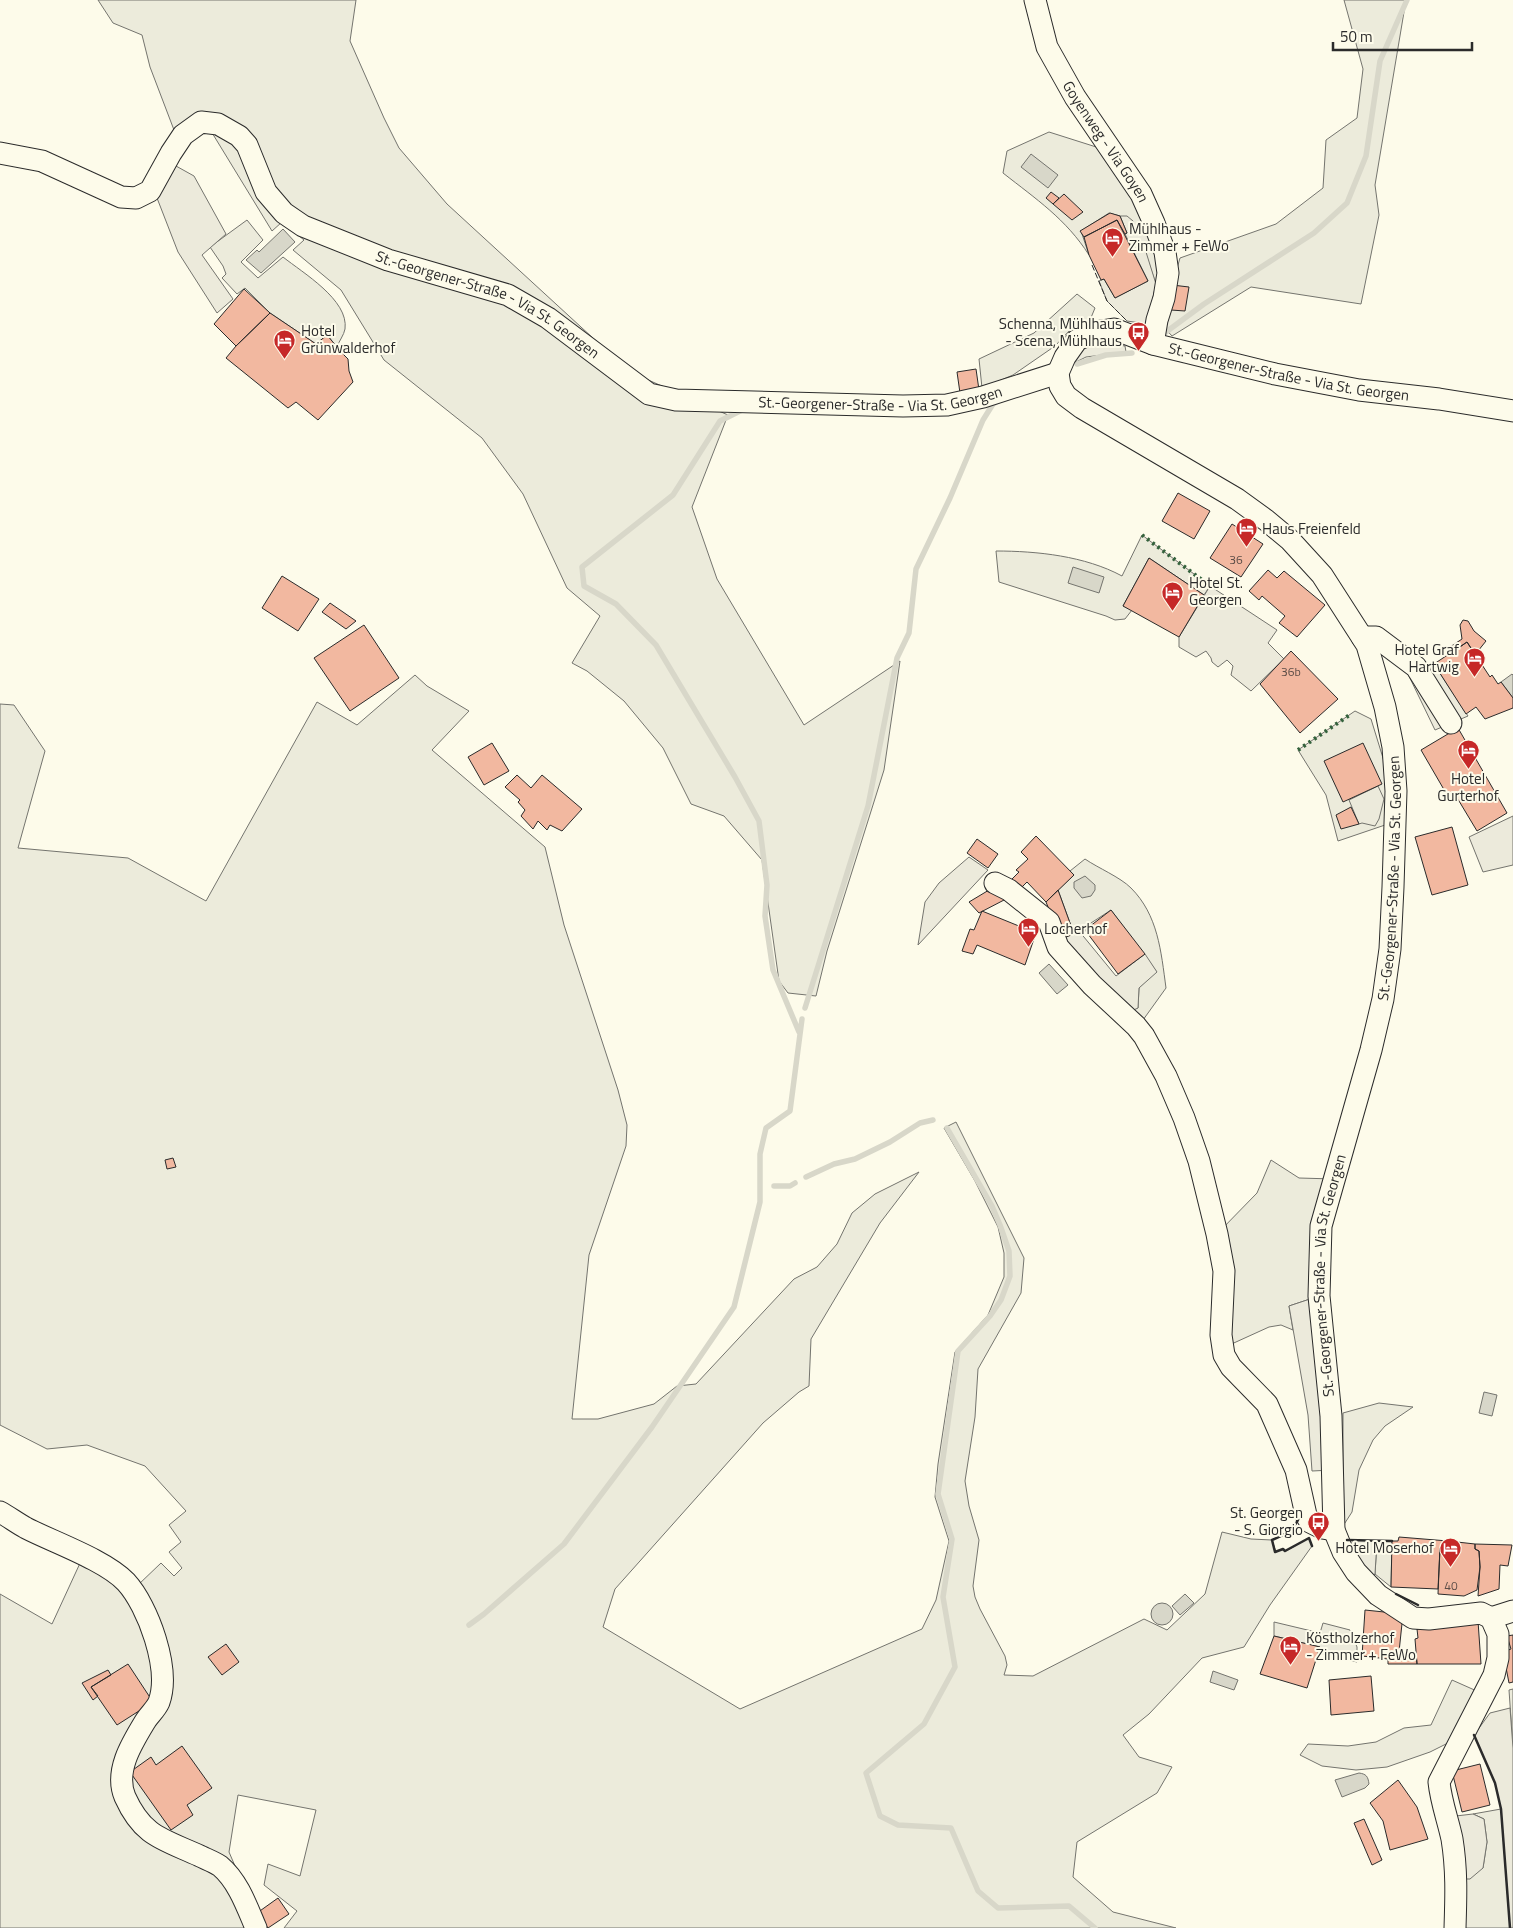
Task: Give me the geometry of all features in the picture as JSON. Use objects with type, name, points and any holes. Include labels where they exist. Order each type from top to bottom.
[{"type":"street","name":"Goyenweg - Via Goyen","points":[[1035,0],[1047,47],[1075,96],[1141,194],[1165,252],[1168,273],[1164,298],[1156,320],[1153,344]]},
{"type":"street","name":"St.-Georgener-Straße - Via St. Georgen","points":[[0,153],[42,161],[121,196],[136,198],[150,191],[171,153],[183,136],[201,122],[218,124],[239,136],[247,145],[266,192],[284,213],[303,226],[388,260],[508,295],[548,318],[650,394],[676,400],[903,406],[947,404],[984,397],[1058,373]]},
{"type":"street","name":"St.-Georgener-Straße - Via St. Georgen","points":[[1513,411],[1439,399],[1359,390],[1275,374],[1153,344],[1114,329],[1095,332],[1077,340],[1065,357],[1058,373],[1060,386],[1066,396],[1082,408],[1237,499],[1290,540],[1322,575],[1367,645],[1393,747],[1396,791],[1393,887],[1390,949],[1383,999],[1371,1050],[1321,1226],[1319,1296],[1331,1416],[1334,1530],[1343,1552],[1356,1572],[1378,1595],[1413,1618],[1481,1612],[1491,1618],[1513,1611]]},
{"type":"street","points":[[1362,637],[1376,637],[1416,666],[1451,723]]},
{"type":"street","points":[[995,884],[1009,890],[1049,922],[1058,946],[1092,985],[1136,1026],[1144,1036],[1166,1076],[1184,1118],[1199,1161],[1217,1234],[1224,1271],[1221,1336],[1224,1355],[1231,1367],[1266,1404],[1296,1470],[1306,1515],[1310,1522],[1322,1528],[1334,1530]]},
{"type":"street","points":[[0,1512],[25,1527],[110,1570],[125,1581],[137,1596],[149,1622],[159,1653],[163,1684],[159,1703],[147,1719],[123,1764],[120,1781],[124,1795],[146,1830],[218,1865],[228,1873],[256,1928]]},
{"type":"street","points":[[1455,1928],[1457,1879],[1452,1839],[1440,1795],[1439,1782],[1494,1674],[1498,1658],[1498,1634],[1491,1618]]},
{"type":"shaded area","points":[[98,0],[356,0],[350,41],[384,118],[399,148],[447,204],[630,372],[728,415],[692,507],[717,579],[804,725],[900,661],[884,770],[827,951],[816,996],[788,993],[779,981],[762,860],[724,816],[691,804],[663,748],[624,701],[587,671],[572,663],[600,616],[567,588],[523,494],[482,438],[384,360],[341,290],[293,250],[304,240],[282,222],[272,231],[203,118],[174,130],[150,67],[142,35],[113,23]]},
{"type":"shaded area","points":[[1344,0],[1406,0],[1375,185],[1379,215],[1361,304],[1251,287],[1172,336],[1161,324],[1180,258],[1276,224],[1323,188],[1326,140],[1357,118],[1363,69]]},
{"type":"shaded area","points":[[1049,132],[1112,152],[1165,252],[1147,324],[1156,284],[1145,252],[1154,248],[1144,224],[1135,230],[1120,216],[1109,213],[1081,231],[1089,255],[1060,220],[1003,173],[1007,151]]},
{"type":"shaded area","points":[[1031,154],[1058,175],[1048,188],[1021,167]]},
{"type":"shaded area","points":[[176,166],[194,176],[226,234],[202,255],[233,299],[217,313],[178,252],[157,198]]},
{"type":"shaded area","points":[[1120,216],[1127,216],[1133,221],[1135,229],[1145,224],[1154,248],[1146,252],[1156,284],[1147,324],[1127,321],[1107,301],[1099,281],[1104,279],[1115,298],[1148,281],[1125,234],[1127,233]]},
{"type":"shaded area","points":[[247,220],[263,240],[241,262],[258,278],[283,257],[323,288],[340,308],[344,318],[345,329],[337,347],[327,335],[316,344],[270,313],[245,288],[237,294],[222,278],[226,274],[223,266],[210,247]]},
{"type":"shaded area","points":[[283,229],[295,242],[261,273],[246,260],[257,250],[259,252]]},
{"type":"shaded area","points":[[1077,294],[1095,308],[1090,320],[1070,330],[1055,346],[1013,375],[982,388],[979,359],[1034,333]]},
{"type":"shaded area","points":[[1097,341],[1125,346],[1126,352],[1086,357],[1074,363],[1082,347]]},
{"type":"shaded area","points":[[1142,535],[1210,586],[1204,595],[1149,558],[1123,606],[1132,610],[1125,619],[1115,620],[999,582],[996,551],[1028,552],[1077,559],[1108,569],[1122,576]]},
{"type":"shaded area","points":[[1073,567],[1104,577],[1099,593],[1068,583]]},
{"type":"shaded area","points":[[1210,586],[1277,630],[1268,643],[1284,659],[1251,691],[1231,675],[1233,666],[1227,660],[1218,667],[1212,662],[1206,651],[1196,657],[1179,647],[1179,637]]},
{"type":"shaded area","points":[[1416,654],[1431,667],[1434,664],[1468,716],[1435,730],[1407,672]]},
{"type":"shaded area","points":[[415,675],[427,686],[469,711],[432,750],[545,847],[564,925],[618,1090],[627,1125],[626,1146],[589,1255],[572,1419],[598,1419],[654,1404],[677,1386],[696,1384],[794,1279],[817,1267],[837,1244],[852,1213],[875,1194],[919,1172],[880,1223],[811,1339],[809,1386],[799,1392],[763,1423],[615,1589],[603,1627],[740,1709],[922,1629],[936,1600],[949,1541],[935,1497],[938,1464],[955,1352],[988,1315],[1004,1277],[1004,1253],[998,1227],[975,1181],[944,1128],[956,1122],[1024,1258],[1021,1293],[978,1369],[975,1417],[965,1481],[969,1506],[979,1540],[973,1586],[975,1597],[1005,1656],[1007,1665],[1004,1675],[1033,1676],[1144,1619],[1167,1630],[1205,1594],[1222,1532],[1251,1539],[1272,1540],[1276,1552],[1283,1549],[1286,1551],[1309,1538],[1312,1546],[1270,1605],[1244,1647],[1202,1658],[1149,1714],[1123,1735],[1139,1757],[1172,1767],[1157,1793],[1077,1842],[1073,1877],[1113,1912],[1176,1928],[284,1928],[297,1911],[264,1885],[268,1864],[300,1876],[316,1810],[238,1795],[229,1852],[247,1894],[250,1928],[0,1928],[0,1594],[52,1624],[87,1548],[138,1585],[161,1563],[174,1576],[182,1568],[169,1552],[181,1542],[169,1525],[186,1511],[145,1466],[87,1445],[47,1449],[0,1425],[0,704],[14,705],[45,751],[18,848],[128,858],[206,901],[317,702],[357,725]]},
{"type":"shaded area","points":[[1513,675],[1513,698],[1501,682]]},
{"type":"shaded area","points":[[1355,711],[1371,719],[1387,771],[1388,824],[1338,841],[1326,795],[1298,750]]},
{"type":"shaded area","points":[[1378,786],[1384,799],[1379,819],[1375,826],[1359,824],[1349,800]]},
{"type":"shaded area","points":[[1513,816],[1513,865],[1483,872],[1469,837]]},
{"type":"shaded area","points":[[969,857],[988,870],[918,945],[925,902],[939,883]]},
{"type":"shaded area","points":[[1085,859],[1131,888],[1140,899],[1153,922],[1160,947],[1166,988],[1143,1020],[1133,1009],[1138,1008],[1139,988],[1156,971],[1111,910],[1074,934],[1058,890],[1074,875],[1070,871]]},
{"type":"shaded area","points":[[1085,876],[1095,885],[1095,890],[1091,896],[1082,898],[1074,888],[1074,882]]},
{"type":"shaded area","points":[[1079,931],[1116,976],[1145,954],[1157,972],[1139,988],[1138,1008],[1123,1015],[1061,939]]},
{"type":"shaded area","points":[[1049,964],[1068,985],[1057,994],[1039,973]]},
{"type":"shaded area","points":[[1271,1160],[1299,1178],[1334,1179],[1319,1296],[1289,1306],[1293,1330],[1281,1325],[1269,1327],[1225,1347],[1217,1234],[1257,1193]]},
{"type":"shaded area","points":[[1319,1296],[1332,1470],[1312,1471],[1308,1415],[1289,1306]]},
{"type":"shaded area","points":[[1484,1392],[1497,1395],[1492,1416],[1479,1413]]},
{"type":"shaded area","points":[[1379,1403],[1413,1407],[1385,1426],[1373,1440],[1359,1470],[1352,1512],[1343,1526],[1343,1413]]},
{"type":"shaded area","points":[[1347,1540],[1377,1541],[1375,1574],[1371,1577]]},
{"type":"shaded area","points":[[1377,1541],[1392,1541],[1391,1587],[1375,1574]]},
{"type":"shaded area","points":[[1185,1594],[1194,1603],[1180,1615],[1172,1606]]},
{"type":"shaded area","points":[[1162,1603],[1170,1606],[1173,1614],[1170,1622],[1162,1625],[1154,1622],[1151,1614],[1154,1606]]},
{"type":"shaded area","points":[[1274,1622],[1320,1633],[1323,1623],[1350,1630],[1357,1647],[1357,1662],[1319,1653],[1320,1647],[1274,1636]]},
{"type":"shaded area","points":[[1213,1671],[1238,1680],[1234,1690],[1210,1682]]},
{"type":"shaded area","points":[[1452,1680],[1479,1692],[1456,1739],[1430,1752],[1387,1767],[1356,1770],[1322,1766],[1300,1755],[1308,1744],[1348,1746],[1376,1742],[1404,1728],[1431,1725]]},
{"type":"shaded area","points":[[1513,1689],[1513,1748],[1509,1690]]},
{"type":"shaded area","points":[[1510,1708],[1513,1748],[1513,1928],[1510,1928],[1501,1809],[1495,1783],[1474,1735],[1490,1713]]},
{"type":"shaded area","points":[[1359,1773],[1366,1776],[1369,1784],[1365,1788],[1342,1797],[1335,1780]]},
{"type":"shaded area","points":[[1501,1809],[1510,1928],[1457,1928],[1457,1879],[1483,1868],[1487,1842],[1484,1819],[1473,1814]]},
{"type":"shaded area","points":[[1473,1814],[1484,1819],[1487,1842],[1483,1868],[1470,1879],[1457,1879],[1447,1817]]},
{"type":"building","points":[[1051,192],[1059,198],[1053,204],[1046,198]]},
{"type":"building","points":[[1064,194],[1083,212],[1072,220],[1053,204]]},
{"type":"building","points":[[1110,213],[1120,216],[1127,233],[1125,234],[1117,220],[1084,237],[1080,231]]},
{"type":"building","points":[[1117,220],[1148,281],[1115,298],[1104,279],[1101,280],[1089,255],[1084,237]]},
{"type":"building","points":[[1172,285],[1189,287],[1185,311],[1171,310]]},
{"type":"building","points":[[244,289],[270,313],[236,346],[214,324]]},
{"type":"building","points":[[270,313],[316,344],[327,335],[337,347],[334,350],[341,352],[348,359],[349,371],[353,382],[318,420],[296,402],[288,408],[226,358]]},
{"type":"building","points":[[976,369],[979,390],[960,393],[957,372]]},
{"type":"building","points":[[1178,493],[1210,511],[1194,539],[1162,521]]},
{"type":"building","points":[[1232,524],[1263,544],[1241,577],[1210,558]]},
{"type":"building","points":[[1149,558],[1204,595],[1179,637],[1123,606]]},
{"type":"building","points":[[1268,570],[1277,578],[1284,571],[1325,605],[1297,637],[1279,623],[1285,616],[1262,596],[1259,600],[1249,591]]},
{"type":"building","points":[[282,576],[319,599],[298,631],[262,608]]},
{"type":"building","points":[[330,603],[356,621],[346,629],[322,612]]},
{"type":"building","points":[[1463,620],[1468,621],[1474,631],[1486,641],[1478,651],[1481,656],[1478,659],[1467,642],[1453,652],[1450,647],[1462,639],[1460,625]]},
{"type":"building","points":[[364,625],[399,678],[350,711],[314,658]]},
{"type":"building","points":[[1467,642],[1490,677],[1492,675],[1498,684],[1501,682],[1513,698],[1513,708],[1485,719],[1476,707],[1466,714],[1434,664]]},
{"type":"building","points":[[1291,651],[1338,699],[1300,733],[1260,684]]},
{"type":"building","points":[[1458,728],[1507,813],[1477,831],[1456,796],[1450,800],[1421,750]]},
{"type":"building","points":[[492,743],[509,771],[484,785],[468,757]]},
{"type":"building","points":[[1363,743],[1382,784],[1343,802],[1324,761]]},
{"type":"building","points":[[517,775],[531,788],[542,775],[582,809],[562,831],[550,825],[547,830],[538,821],[533,829],[521,816],[525,810],[518,802],[520,800],[505,787]]},
{"type":"building","points":[[1351,807],[1359,824],[1341,829],[1336,815]]},
{"type":"building","points":[[1452,827],[1468,885],[1432,895],[1415,837]]},
{"type":"building","points":[[1036,836],[1074,875],[1046,902],[1027,882],[1021,888],[1012,879],[1019,872],[1016,870],[1028,859],[1021,852]]},
{"type":"building","points":[[977,839],[998,854],[988,868],[967,853]]},
{"type":"building","points":[[989,890],[1006,899],[979,913],[969,902]]},
{"type":"building","points":[[1058,890],[1074,934],[1061,939],[1046,902]]},
{"type":"building","points":[[1111,910],[1145,954],[1118,974],[1085,930]]},
{"type":"building","points":[[982,911],[1036,933],[1025,965],[977,945],[973,954],[962,951],[970,929],[974,930]]},
{"type":"building","points":[[173,1158],[176,1167],[167,1169],[165,1160]]},
{"type":"building","points":[[1399,1537],[1448,1541],[1448,1548],[1440,1548],[1438,1589],[1391,1587],[1392,1541],[1398,1541]]},
{"type":"building","points":[[1448,1541],[1475,1544],[1475,1549],[1479,1551],[1480,1567],[1477,1590],[1464,1596],[1438,1594],[1440,1548],[1448,1548]]},
{"type":"building","points":[[1475,1544],[1512,1545],[1508,1566],[1500,1565],[1499,1589],[1478,1596],[1480,1567],[1479,1551],[1475,1549]]},
{"type":"building","points":[[1365,1610],[1403,1614],[1399,1652],[1388,1659],[1362,1656]]},
{"type":"building","points":[[1478,1621],[1481,1664],[1417,1664],[1415,1639],[1418,1638],[1417,1629]]},
{"type":"building","points":[[1513,1635],[1513,1682],[1509,1683],[1503,1652],[1511,1649],[1507,1636]]},
{"type":"building","points":[[1274,1636],[1320,1647],[1307,1688],[1260,1674]]},
{"type":"building","points":[[226,1644],[239,1662],[222,1675],[208,1657]]},
{"type":"building","points":[[1399,1652],[1416,1652],[1417,1664],[1388,1664],[1388,1659]]},
{"type":"building","points":[[128,1664],[153,1702],[117,1725],[91,1687]]},
{"type":"building","points":[[108,1670],[111,1675],[91,1687],[98,1696],[93,1700],[82,1683]]},
{"type":"building","points":[[1371,1676],[1374,1711],[1331,1715],[1329,1680]]},
{"type":"building","points":[[182,1746],[212,1788],[187,1805],[193,1815],[171,1830],[130,1772],[151,1757],[156,1765]]},
{"type":"building","points":[[1480,1764],[1490,1805],[1462,1812],[1452,1771]]},
{"type":"building","points":[[1398,1780],[1417,1807],[1428,1839],[1390,1850],[1383,1821],[1370,1803]]},
{"type":"building","points":[[1364,1819],[1382,1860],[1372,1865],[1354,1823]]},
{"type":"building","points":[[278,1898],[289,1914],[268,1928],[257,1913]]},
{"type":"waterway","points":[[1166,332],[1204,304],[1314,233],[1347,203],[1366,156],[1380,61],[1407,0]]},
{"type":"waterway","points":[[1077,364],[1106,355],[1132,353]]},
{"type":"waterway","points":[[805,1008],[868,806],[897,658],[909,633],[916,569],[950,498],[983,420],[993,404],[998,401]]},
{"type":"waterway","points":[[744,409],[720,421],[673,495],[582,567],[584,586],[616,604],[656,645],[735,777],[759,821],[767,885],[765,916],[773,970],[799,1032]]},
{"type":"waterway","points":[[469,1625],[564,1544],[652,1427],[734,1307],[760,1202],[760,1154],[766,1128],[790,1111],[802,1019]]},
{"type":"waterway","points":[[806,1177],[834,1164],[855,1159],[890,1142],[920,1123],[933,1120]]},
{"type":"waterway","points":[[947,1128],[992,1206],[1009,1251],[1010,1276],[1001,1300],[990,1316],[958,1351],[938,1494],[952,1539],[943,1597],[955,1667],[924,1724],[866,1773],[880,1816],[898,1825],[951,1828],[978,1891],[998,1908],[1069,1906],[1095,1928]]},
{"type":"waterway","points":[[774,1186],[790,1186],[795,1183]]},
{"type":"hedge","points":[[1142,535],[1210,586]]},
{"type":"hedge","points":[[1298,750],[1351,714]]},
{"type":"hedge","points":[[1319,1653],[1341,1659]]},
{"type":"fence","points":[[1092,265],[1107,301],[1127,321]]},
{"type":"wall","points":[[1299,1518],[1288,1532],[1272,1540],[1275,1552],[1283,1549],[1285,1551],[1309,1538],[1312,1546]]},
{"type":"wall","points":[[1347,1540],[1392,1541]]},
{"type":"wall","points":[[1396,1594],[1418,1605]]},
{"type":"wall","points":[[1474,1735],[1495,1783],[1501,1809],[1510,1928]]},
{"type":"place","name":"Mühlhaus - Zimmer + FeWo","points":[[1113,257]]},
{"type":"place","name":"Schenna, Mühlhaus - Scena, Mühlhaus","points":[[1138,352]]},
{"type":"place","name":"Hotel Grünwalderhof","points":[[285,359]]},
{"type":"place","name":"Haus Freienfeld","points":[[1246,548]]},
{"type":"place","name":"Hotel St. Georgen","points":[[1173,611]]},
{"type":"place","name":"Hotel Graf Hartwig","points":[[1475,678]]},
{"type":"place","name":"Hotel Gurterhof","points":[[1468,770]]},
{"type":"place","name":"Locherhof","points":[[1028,948]]},
{"type":"place","name":"St. Georgen - S. Giorgio","points":[[1319,1541]]},
{"type":"place","name":"Hotel Moserhof","points":[[1450,1567]]},
{"type":"place","name":"Köstholzerhof - Zimmer + FeWo","points":[[1290,1666]]}]
